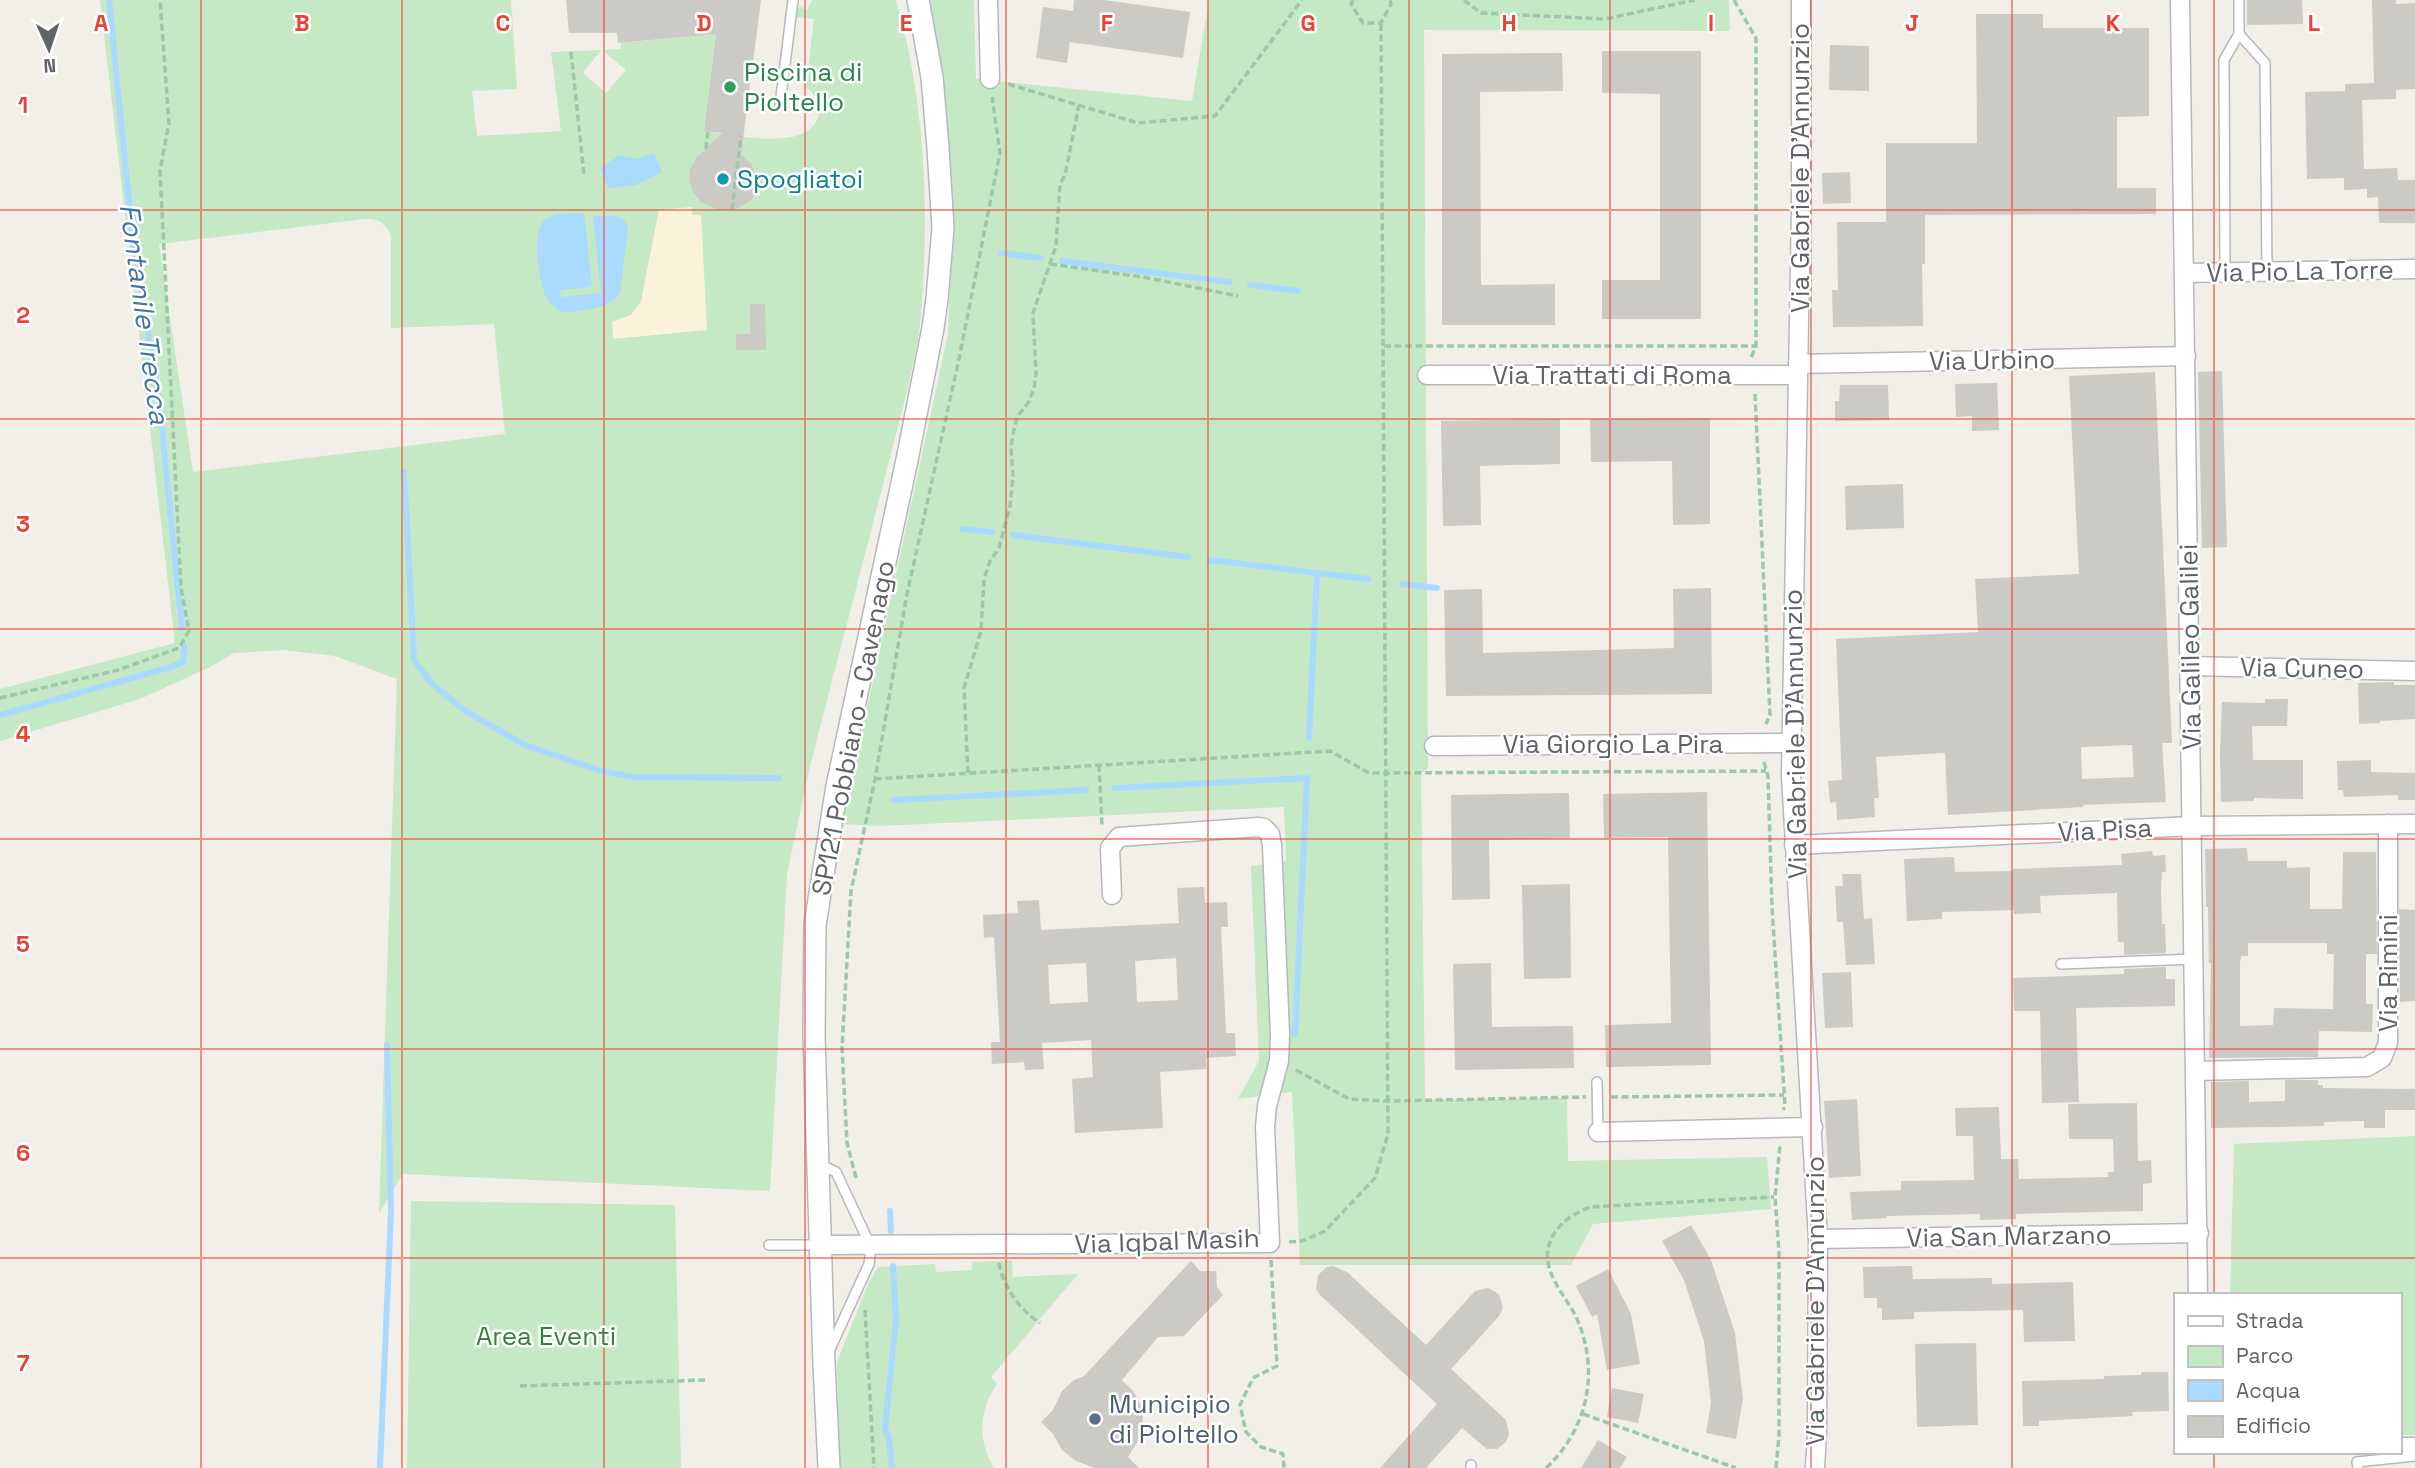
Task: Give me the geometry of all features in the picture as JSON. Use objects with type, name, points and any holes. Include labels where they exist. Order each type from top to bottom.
[{"type":"street","name":"SP121 Pobbiano - Cavenago","points":[[828,1466],[814,1036],[815,925],[837,786],[925,368],[937,299],[943,228],[938,148],[932,77],[918,0]]},
{"type":"street","points":[[988,0],[990,79]]},
{"type":"street","name":"Via Gabriele D'Annunzio","points":[[1801,0],[1801,207],[1791,743],[1794,845],[1818,1239],[1815,1468]]},
{"type":"street","name":"Via Galileo Galilei","points":[[2180,0],[2198,1293]]},
{"type":"street","name":"Via Pio La Torre","points":[[2184,273],[2415,269]]},
{"type":"street","name":"Via Urbino","points":[[1798,369],[2186,356]]},
{"type":"street","name":"Via Trattati di Roma","points":[[1427,375],[1798,369]]},
{"type":"street","name":"Via Cuneo","points":[[2190,666],[2415,671]]},
{"type":"street","name":"Via Giorgio La Pira","points":[[1434,746],[1791,743]]},
{"type":"street","name":"Via Rimini","points":[[2196,1071],[2367,1067],[2382,1058],[2388,1043],[2388,824]]},
{"type":"street","name":"Via Pisa","points":[[1794,845],[2193,826],[2415,824]]},
{"type":"street","name":"Via Iqbal Masih","points":[[821,1245],[1270,1242],[1265,1127],[1267,1106],[1279,1061],[1280,1034],[1272,839],[1267,830],[1258,827],[1128,835],[1115,839]]},
{"type":"street","points":[[1112,895],[1110,852],[1115,839]]},
{"type":"street","points":[[1598,1132],[1813,1127]]},
{"type":"street","name":"Via San Marzano","points":[[1818,1239],[2199,1233]]},
{"type":"lane","points":[[780,105],[793,0]]},
{"type":"lane","points":[[2225,272],[2224,60],[2239,34],[2239,0]]},
{"type":"lane","points":[[2239,34],[2265,63],[2267,271]]},
{"type":"lane","points":[[2061,964],[2194,959]]},
{"type":"lane","points":[[1597,1082],[1598,1132]]},
{"type":"lane","points":[[819,1164],[836,1172],[870,1245],[869,1264],[824,1364]]},
{"type":"lane","points":[[769,1245],[821,1245]]},
{"type":"lane","points":[[2358,1468],[2357,1462],[2415,1456]]},
{"type":"path","points":[[0,698],[118,670],[179,648],[189,631],[181,588],[160,171],[169,123],[160,0]]},
{"type":"path","points":[[857,1181],[848,1143],[842,1048],[851,891],[875,779],[907,594],[959,359],[1000,153],[990,79],[1138,123],[1215,116],[1302,0]]},
{"type":"path","points":[[1353,0],[1351,4],[1363,23],[1381,23]]},
{"type":"path","points":[[1284,1468],[1283,1454],[1261,1447],[1246,1432],[1240,1405],[1253,1378],[1277,1366],[1270,1242],[1302,1241],[1325,1231],[1375,1178],[1388,1134],[1381,23],[1391,4],[1390,0]]},
{"type":"path","points":[[1465,0],[1481,13],[1605,19],[1695,0]]},
{"type":"path","points":[[571,52],[584,175]]},
{"type":"path","points":[[968,773],[964,688],[981,631],[984,579],[990,561],[999,548],[1010,506],[1013,434],[1017,417],[1028,403],[1034,389],[1037,373],[1033,313],[1050,264],[1058,228],[1060,184],[1065,174],[1079,105]]},
{"type":"path","points":[[706,149],[708,131]]},
{"type":"path","points":[[732,210],[741,136]]},
{"type":"path","points":[[1050,264],[1143,277],[1238,296]]},
{"type":"path","points":[[1383,346],[1756,346]]},
{"type":"path","points":[[875,779],[1330,751],[1370,773],[1767,771]]},
{"type":"path","points":[[1099,765],[1102,831],[1115,839]]},
{"type":"path","points":[[1279,1061],[1349,1099],[1389,1101],[1784,1095]]},
{"type":"path","points":[[1546,1468],[1568,1443],[1583,1413],[1588,1392],[1589,1365],[1584,1336],[1548,1265],[1551,1238],[1560,1225],[1574,1212],[1591,1207],[1775,1197]]},
{"type":"path","points":[[999,1261],[1005,1283],[1013,1297],[1040,1323]]},
{"type":"path","points":[[856,1294],[868,1304],[864,1312],[874,1468]]},
{"type":"path","points":[[520,1386],[705,1380]]},
{"type":"path","points":[[1583,1413],[1737,1468]]},
{"type":"green space","points":[[100,0],[511,0],[517,89],[472,91],[477,136],[561,131],[551,52],[601,50],[583,73],[606,93],[626,70],[602,50],[621,49],[621,43],[716,34],[704,131],[765,139],[797,136],[809,130],[817,120],[819,105],[816,99],[807,87],[789,73],[789,68],[808,69],[814,19],[796,17],[799,6],[807,10],[812,0],[896,0],[914,79],[923,161],[925,243],[920,325],[908,388],[810,766],[787,874],[770,1191],[403,1174],[379,1213],[397,679],[335,656],[283,650],[234,653],[140,699],[0,741],[0,689],[175,643]],"holes":[[[364,219],[378,220],[384,224],[391,236],[391,328],[494,324],[505,434],[193,472],[159,244]]]},
{"type":"green space","points":[[925,0],[974,0],[976,79],[1192,101],[1209,0],[1729,0],[1730,31],[1424,30],[1428,768],[1421,773],[1425,1100],[1567,1098],[1568,1161],[1767,1157],[1771,1209],[1593,1224],[1571,1265],[1300,1265],[1292,1092],[1238,1099],[1259,1061],[1251,866],[1286,861],[1284,807],[881,826],[842,824],[948,334],[952,238],[944,79]]},
{"type":"green space","points":[[2415,1136],[2415,1435],[2401,1435],[2401,1293],[2230,1293],[2234,1144]]},
{"type":"green space","name":"Area Eventi","points":[[411,1201],[675,1205],[681,1468],[407,1468]]},
{"type":"green space","points":[[1012,1260],[1013,1277],[1078,1274],[991,1377],[997,1384],[987,1404],[982,1425],[985,1447],[994,1468],[839,1468],[837,1362],[869,1282],[878,1267],[935,1264],[936,1272],[972,1270],[972,1262]]},
{"type":"sand","points":[[692,207],[692,215],[701,215],[707,330],[613,339],[612,322],[631,315],[641,301],[659,210]]},
{"type":"water","points":[[654,153],[662,172],[636,185],[609,188],[600,169],[619,155],[636,159]]},
{"type":"water","points":[[584,213],[592,287],[560,290],[561,297],[601,293],[593,217],[604,216],[622,219],[628,228],[620,293],[602,306],[562,312],[549,302],[543,290],[537,256],[538,233],[541,225],[550,217]]},
{"type":"building","name":"Piscina di Pioltello","points":[[566,0],[761,0],[741,155],[751,164],[757,177],[756,192],[750,201],[734,210],[717,209],[701,202],[689,181],[690,170],[697,157],[722,133],[704,131],[716,34],[618,43],[617,33],[569,33]]},
{"type":"building","points":[[1074,0],[1104,0],[1190,12],[1183,58],[1070,42],[1067,63],[1036,58],[1043,7],[1073,11]]},
{"type":"building","points":[[2247,0],[2302,0],[2303,24],[2247,25]]},
{"type":"building","points":[[2372,0],[2396,0],[2396,4],[2415,3],[2415,89],[2396,90],[2396,99],[2362,100],[2364,169],[2397,168],[2398,180],[2415,180],[2415,223],[2379,223],[2378,197],[2367,198],[2367,189],[2344,190],[2344,178],[2307,179],[2305,92],[2345,91],[2345,84],[2374,83]]},
{"type":"building","points":[[1976,14],[2043,14],[2043,28],[2149,28],[2149,116],[2117,117],[2117,188],[2156,188],[2156,214],[1925,215],[1925,264],[1922,264],[1923,326],[1833,327],[1832,290],[1838,290],[1837,222],[1886,222],[1886,143],[1977,143]]},
{"type":"building","points":[[1830,45],[1869,46],[1869,91],[1829,90]]},
{"type":"building","points":[[1602,51],[1701,51],[1701,319],[1602,319],[1602,280],[1660,280],[1660,94],[1602,93]]},
{"type":"building","points":[[1562,53],[1563,91],[1480,92],[1481,285],[1555,284],[1555,325],[1442,325],[1442,54]]},
{"type":"building","points":[[1850,172],[1851,203],[1823,204],[1822,173]]},
{"type":"building","points":[[750,304],[765,304],[766,350],[736,350],[736,334],[750,334]]},
{"type":"building","points":[[2222,371],[2227,547],[2202,548],[2198,372]]},
{"type":"building","points":[[2155,372],[2172,743],[2162,743],[2166,802],[1948,815],[1945,753],[1876,757],[1879,798],[1874,798],[1875,817],[1837,820],[1836,802],[1830,803],[1828,781],[1842,780],[1836,639],[1978,632],[1975,579],[2079,574],[2069,376]],"holes":[[[2132,745],[2134,777],[2082,779],[2081,747]]]},
{"type":"building","points":[[1997,383],[1999,430],[1972,431],[1972,416],[1956,417],[1955,384]]},
{"type":"building","points":[[1840,385],[1888,385],[1889,420],[1835,421],[1835,401],[1839,401]]},
{"type":"building","points":[[1710,418],[1710,524],[1673,525],[1672,461],[1591,462],[1590,419]]},
{"type":"building","points":[[1560,419],[1560,464],[1480,466],[1481,525],[1443,526],[1441,421]]},
{"type":"building","points":[[1903,484],[1904,528],[1846,530],[1845,486]]},
{"type":"building","points":[[1711,588],[1712,694],[1446,696],[1444,590],[1482,589],[1483,653],[1674,648],[1673,589]]},
{"type":"building","points":[[2394,682],[2394,685],[2415,685],[2415,719],[2359,724],[2358,683]]},
{"type":"building","points":[[2265,699],[2288,699],[2287,726],[2252,726],[2253,760],[2303,760],[2303,799],[2254,798],[2254,801],[2221,802],[2222,702],[2265,703]]},
{"type":"building","points":[[2371,760],[2371,772],[2415,773],[2415,800],[2398,800],[2398,795],[2344,797],[2343,790],[2338,790],[2337,761]]},
{"type":"building","points":[[1707,792],[1711,1065],[1606,1067],[1605,1025],[1671,1023],[1668,837],[1604,838],[1603,794]]},
{"type":"building","points":[[1569,793],[1570,838],[1489,840],[1490,899],[1452,900],[1451,795]]},
{"type":"building","points":[[2247,848],[2248,861],[2287,861],[2287,868],[2310,867],[2310,909],[2342,909],[2343,852],[2376,852],[2377,954],[2366,954],[2366,1004],[2373,1004],[2372,1032],[2319,1031],[2318,1057],[2209,1058],[2211,963],[2205,849]],"holes":[[[2248,943],[2327,943],[2327,954],[2334,954],[2333,1009],[2274,1008],[2273,1025],[2240,1026],[2240,963],[2241,956],[2248,956]]]},
{"type":"building","points":[[2152,851],[2153,856],[2165,855],[2166,872],[2162,872],[2161,889],[2166,953],[2124,955],[2124,942],[2118,942],[2117,893],[2040,896],[2041,913],[2014,914],[2014,910],[1942,912],[1942,919],[1907,921],[1904,859],[1954,857],[1955,872],[2013,871],[2122,865],[2121,854]]},
{"type":"building","points":[[1842,874],[1861,874],[1864,919],[1872,918],[1875,964],[1846,965],[1843,922],[1837,922],[1835,886],[1843,886]]},
{"type":"building","points":[[1570,884],[1571,978],[1524,979],[1522,885]]},
{"type":"building","points":[[1204,887],[1205,903],[1227,902],[1228,927],[1221,927],[1226,1033],[1235,1033],[1236,1056],[1206,1058],[1207,1069],[1160,1072],[1163,1128],[1075,1133],[1072,1079],[1093,1077],[1091,1040],[1042,1043],[1044,1069],[1025,1070],[1024,1062],[992,1064],[991,1042],[1000,1042],[994,937],[984,938],[983,915],[1018,913],[1017,901],[1039,900],[1041,930],[1179,923],[1177,888]],"holes":[[[1176,958],[1178,1000],[1137,1002],[1135,961]],[[1086,963],[1088,1002],[1050,1004],[1048,965]]]},
{"type":"building","points":[[2399,909],[2415,910],[2415,1001],[2400,1002]]},
{"type":"building","points":[[1491,963],[1492,1027],[1573,1026],[1574,1068],[1455,1070],[1453,964]]},
{"type":"building","points":[[2166,967],[2166,979],[2175,979],[2175,1006],[2076,1008],[2079,1102],[2042,1103],[2040,1011],[2014,1011],[2013,978],[2124,974],[2124,969]]},
{"type":"building","points":[[1851,972],[1853,1027],[1825,1028],[1822,973]]},
{"type":"building","points":[[2285,1080],[2318,1080],[2318,1085],[2323,1085],[2323,1088],[2415,1089],[2415,1110],[2385,1110],[2385,1128],[2364,1128],[2364,1121],[2324,1122],[2324,1126],[2211,1128],[2211,1082],[2249,1081],[2249,1102],[2285,1101]]},
{"type":"building","points":[[1857,1099],[1861,1176],[1829,1178],[1824,1101]]},
{"type":"building","points":[[2137,1103],[2138,1161],[2151,1160],[2152,1183],[2143,1184],[2143,1211],[2016,1214],[2016,1219],[1980,1220],[1980,1214],[1887,1216],[1852,1220],[1850,1192],[1901,1190],[1901,1181],[1974,1180],[1973,1136],[1956,1136],[1955,1108],[1999,1107],[2001,1159],[2018,1159],[2019,1179],[2108,1177],[2108,1172],[2114,1172],[2113,1139],[2069,1139],[2068,1104]]},
{"type":"building","points":[[1691,1225],[1711,1260],[1735,1333],[1743,1399],[1736,1439],[1706,1433],[1711,1403],[1704,1341],[1684,1280],[1662,1241]]},
{"type":"building","points":[[1191,1261],[1200,1271],[1216,1271],[1217,1287],[1223,1295],[1184,1336],[1158,1337],[1122,1380],[1140,1403],[1143,1417],[1141,1436],[1128,1457],[1139,1468],[1095,1468],[1076,1461],[1062,1450],[1053,1434],[1041,1422],[1053,1410],[1062,1391],[1074,1380],[1084,1376]]},
{"type":"building","points":[[1333,1266],[1347,1272],[1426,1345],[1475,1291],[1488,1288],[1499,1294],[1503,1308],[1499,1316],[1451,1369],[1506,1420],[1509,1434],[1506,1442],[1497,1449],[1487,1449],[1462,1428],[1426,1468],[1380,1468],[1437,1404],[1320,1295],[1316,1289],[1318,1275],[1327,1267]]},
{"type":"building","points":[[1912,1266],[1913,1279],[1992,1278],[1992,1284],[2073,1282],[2075,1341],[2024,1342],[2023,1310],[1914,1312],[1914,1319],[1882,1320],[1882,1308],[1877,1308],[1877,1298],[1864,1298],[1863,1267]]},
{"type":"building","points":[[1608,1269],[1631,1314],[1640,1364],[1607,1370],[1597,1314],[1592,1317],[1576,1286]]},
{"type":"building","points":[[1976,1343],[1978,1425],[1917,1427],[1915,1344]]},
{"type":"building","points":[[2141,1372],[2168,1372],[2169,1411],[2132,1412],[2133,1416],[2039,1421],[2039,1426],[2023,1426],[2022,1381],[2104,1379],[2104,1376],[2141,1375]]},
{"type":"building","points":[[1612,1388],[1644,1394],[1638,1423],[1607,1417]]},
{"type":"building","points":[[1598,1440],[1627,1457],[1620,1468],[1581,1468]]},
{"type":"waterway","name":"Fontanile Trecca","points":[[109,0],[133,242],[159,399],[182,628]]},
{"type":"waterway","points":[[1001,253],[1041,258]]},
{"type":"waterway","points":[[1062,261],[1229,282]]},
{"type":"waterway","points":[[1250,285],[1298,291]]},
{"type":"waterway","points":[[404,472],[414,660],[433,685],[467,712],[525,745],[601,771],[633,777],[779,778]]},
{"type":"waterway","points":[[963,529],[992,532]]},
{"type":"waterway","points":[[1013,535],[1188,557]]},
{"type":"waterway","points":[[1209,560],[1368,579]]},
{"type":"waterway","points":[[1309,737],[1317,573]]},
{"type":"waterway","points":[[1402,584],[1437,588]]},
{"type":"waterway","name":"Fontanile Trecca","points":[[0,715],[171,667],[183,662],[184,646]]},
{"type":"waterway","points":[[1115,788],[1307,778],[1295,1034]]},
{"type":"waterway","points":[[894,800],[1086,790]]},
{"type":"waterway","points":[[380,1468],[391,1211],[387,1045]]},
{"type":"waterway","points":[[890,1211],[891,1231]]},
{"type":"waterway","points":[[892,1468],[885,1428],[896,1320],[893,1266]]},
{"type":"place","name":"Piscina di Pioltello","points":[[730,87]]},
{"type":"place","name":"Spogliatoi","points":[[723,179]]},
{"type":"place","name":"Municipio di Pioltello","points":[[1095,1419]]}]
